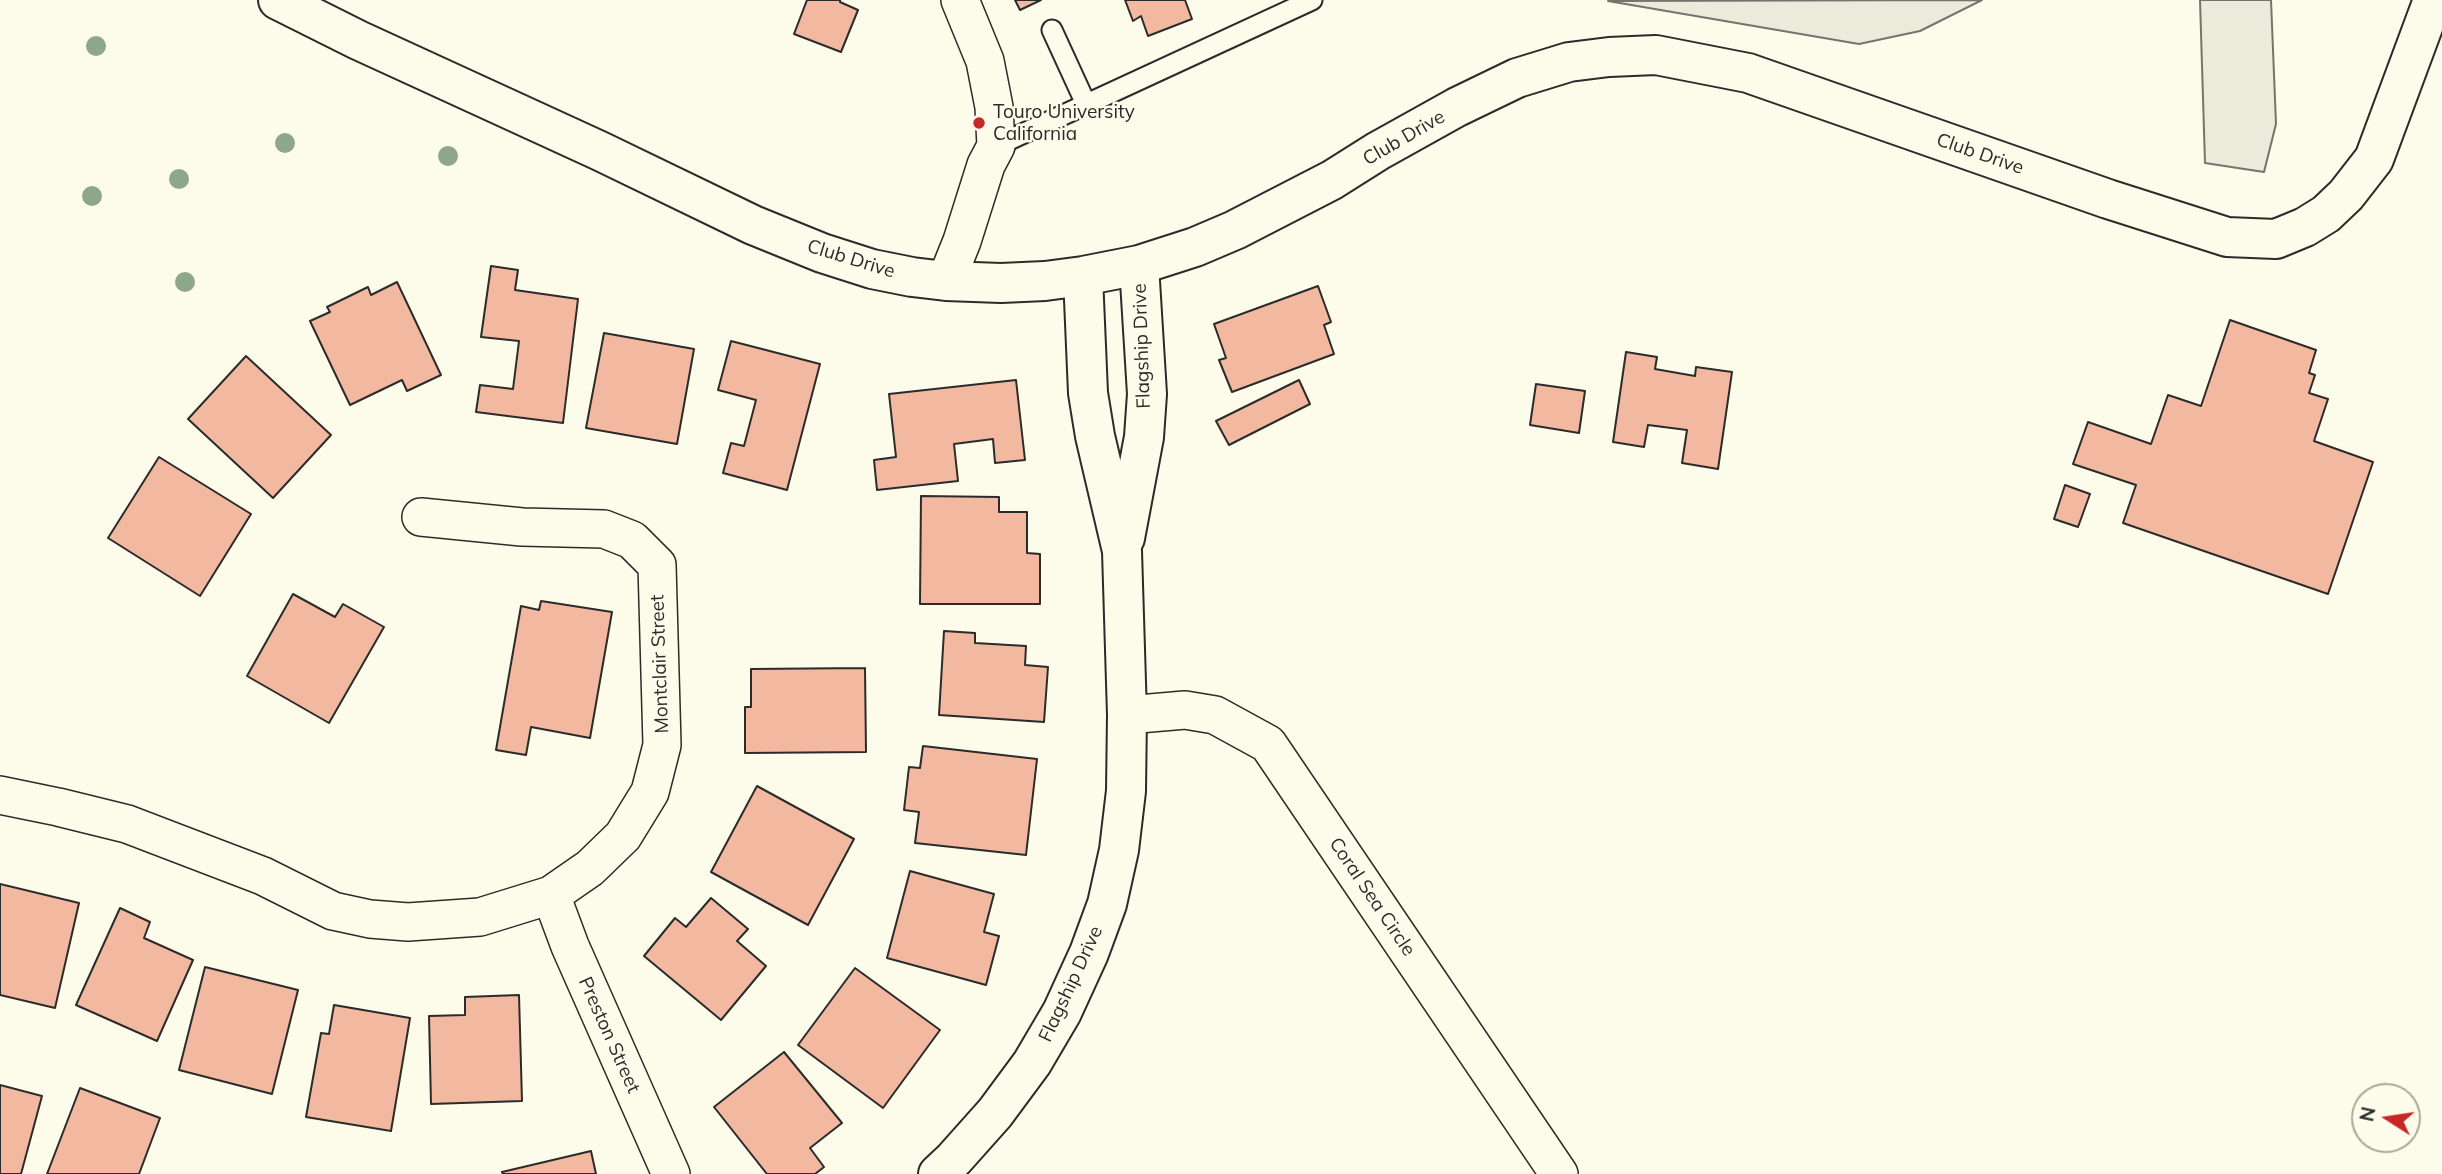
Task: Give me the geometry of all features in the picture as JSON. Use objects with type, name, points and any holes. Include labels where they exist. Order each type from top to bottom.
[{"type":"street","name":"Club Drive","points":[[278,0],[753,225],[822,253],[872,269],[946,281],[1001,283],[1083,276],[1139,265],[1195,247],[1332,180],[1457,107],[1517,78],[1569,62],[1656,55],[1748,73],[2108,199],[2227,237],[2276,239],[2305,227],[2326,214],[2346,195],[2374,159],[2433,0]]},
{"type":"street","points":[[946,281],[986,165],[996,146],[994,107],[985,61],[960,0]]},
{"type":"street","name":"Flagship Drive","points":[[1122,551],[1144,437],[1147,394],[1139,265]]},
{"type":"street","name":"Flagship Drive","points":[[955,1169],[1032,1063],[1062,1012],[1089,953],[1107,904],[1119,850],[1126,791],[1127,715],[1122,551],[1095,436],[1088,393],[1083,276]]},
{"type":"street","name":"Montclair Street","points":[[0,795],[127,824],[262,876],[333,911],[370,919],[408,922],[480,917],[551,895],[590,868],[623,836],[650,792],[662,745],[657,565],[632,540],[604,529],[522,527],[421,517]]},
{"type":"street","name":"Coral Sea Circle","points":[[1127,715],[1185,710],[1215,715],[1268,744],[1559,1174]]},
{"type":"street","name":"Preston Street","points":[[551,895],[570,946],[671,1174]]},
{"type":"lane","points":[[996,146],[1086,104],[1278,7],[1312,0]]},
{"type":"lane","points":[[1052,30],[1086,104]]},
{"type":"shaded area","points":[[1982,0],[1920,31],[1859,44],[1608,1]]},
{"type":"shaded area","points":[[2200,0],[2271,0],[2276,124],[2264,172],[2205,163]]},
{"type":"building","points":[[807,0],[840,0],[858,10],[841,52],[794,34]]},
{"type":"building","points":[[1015,0],[1041,0],[1020,10]]},
{"type":"building","points":[[1125,0],[1185,0],[1192,19],[1148,36],[1141,16],[1133,21]]},
{"type":"building","points":[[491,266],[518,270],[515,290],[578,299],[563,423],[476,412],[480,385],[513,389],[519,341],[481,337]]},
{"type":"building","points":[[397,282],[441,375],[407,391],[402,380],[350,405],[310,321],[330,312],[327,307],[368,287],[371,295]]},
{"type":"building","points":[[1318,286],[1331,322],[1324,325],[1334,354],[1232,392],[1219,360],[1226,358],[1214,324]]},
{"type":"building","points":[[2230,320],[2316,350],[2309,373],[2315,375],[2309,393],[2328,399],[2314,441],[2373,462],[2328,594],[2123,523],[2136,485],[2073,464],[2088,422],[2151,444],[2168,395],[2201,406]]},
{"type":"building","points":[[604,333],[694,349],[677,444],[586,428]]},
{"type":"building","points":[[731,341],[820,364],[787,490],[723,473],[731,443],[744,446],[756,400],[718,390]]},
{"type":"building","points":[[1626,352],[1657,357],[1655,369],[1695,376],[1696,367],[1732,372],[1718,469],[1682,463],[1687,430],[1648,425],[1644,447],[1613,442]]},
{"type":"building","points":[[246,356],[331,435],[273,498],[188,419]]},
{"type":"building","points":[[1016,380],[1025,460],[995,463],[993,439],[954,444],[958,481],[877,490],[874,460],[896,457],[889,394]]},
{"type":"building","points":[[1299,380],[1310,404],[1229,445],[1216,421]]},
{"type":"building","points":[[1536,384],[1585,391],[1579,433],[1530,425]]},
{"type":"building","points":[[159,457],[251,514],[200,596],[108,538]]},
{"type":"building","points":[[2065,485],[2090,494],[2078,527],[2054,519]]},
{"type":"building","points":[[921,496],[999,497],[999,512],[1027,512],[1027,553],[1040,554],[1040,604],[920,604]]},
{"type":"building","points":[[293,594],[335,617],[343,604],[384,627],[329,723],[247,676]]},
{"type":"building","points":[[541,601],[612,612],[590,738],[531,727],[526,755],[496,750],[521,606],[539,610]]},
{"type":"building","points":[[944,631],[975,633],[975,643],[1026,646],[1025,665],[1048,667],[1044,722],[939,715]]},
{"type":"building","points":[[865,668],[866,752],[745,753],[745,707],[751,707],[751,669]]},
{"type":"building","points":[[923,746],[1037,759],[1026,855],[915,843],[919,812],[904,810],[909,767],[920,768]]},
{"type":"building","points":[[757,786],[854,839],[808,925],[711,872]]},
{"type":"building","points":[[910,871],[994,894],[984,932],[999,936],[986,985],[887,958]]},
{"type":"building","points":[[0,884],[79,903],[55,1008],[0,995]]},
{"type":"building","points":[[711,898],[748,929],[737,941],[766,966],[721,1020],[644,956],[675,918],[686,927]]},
{"type":"building","points":[[120,908],[150,922],[144,938],[193,960],[157,1041],[76,1005]]},
{"type":"building","points":[[205,967],[298,990],[272,1094],[179,1070]]},
{"type":"building","points":[[855,968],[940,1030],[883,1108],[798,1045]]},
{"type":"building","points":[[519,995],[522,1101],[431,1104],[429,1016],[465,1015],[465,997]]},
{"type":"building","points":[[334,1005],[410,1018],[391,1131],[306,1117],[321,1033],[329,1034]]},
{"type":"building","points":[[784,1052],[842,1123],[810,1148],[824,1167],[815,1174],[767,1174],[714,1107]]},
{"type":"building","points":[[0,1085],[42,1096],[21,1174],[0,1174]]},
{"type":"building","points":[[80,1088],[160,1118],[139,1174],[47,1174]]},
{"type":"building","points":[[591,1151],[596,1174],[502,1172]]},
{"type":"place","name":"Touro University California","points":[[979,123]]}]
